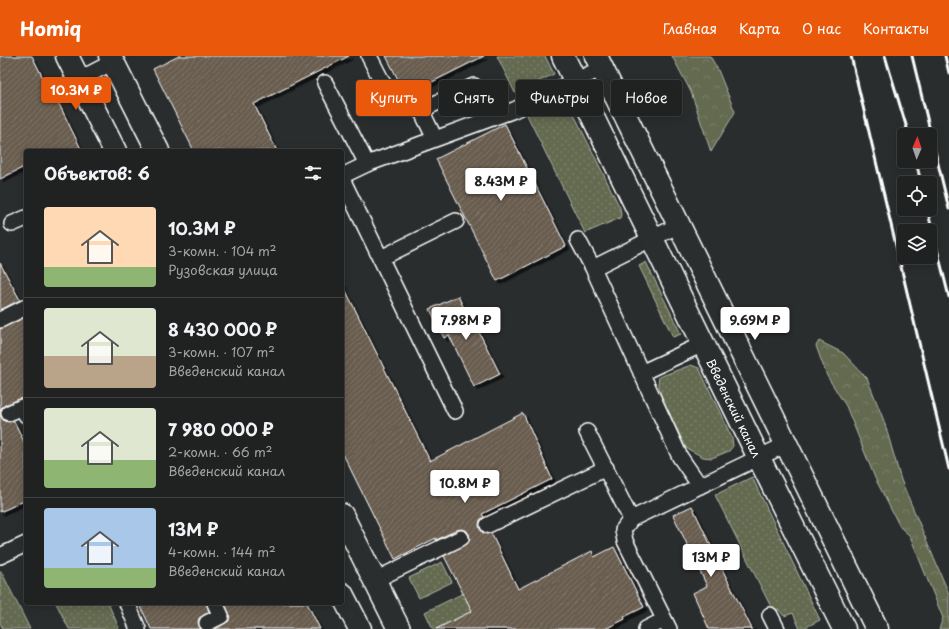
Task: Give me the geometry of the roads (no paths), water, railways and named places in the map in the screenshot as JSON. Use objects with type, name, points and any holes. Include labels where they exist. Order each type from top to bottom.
[{"type":"street","points":[[67,56],[114,149]]},
{"type":"street","name":"Введенский канал","points":[[563,56],[575,80]]},
{"type":"street","points":[[111,59],[157,149]]},
{"type":"street","points":[[599,62],[877,629]]},
{"type":"street","name":"Введенский канал","points":[[592,116],[840,628]]},
{"type":"street","points":[[344,519],[399,629]]},
{"type":"street","points":[[344,598],[360,629]]},
{"type":"lane","points":[[369,56],[381,80]]},
{"type":"lane","points":[[50,94],[79,79],[111,59]]},
{"type":"lane","points":[[576,80],[599,62]]},
{"type":"lane","points":[[325,83],[367,164]]},
{"type":"lane","points":[[344,175],[367,164],[516,109]]},
{"type":"lane","points":[[424,116],[435,139]]},
{"type":"lane","points":[[344,183],[454,411]]},
{"type":"lane","points":[[12,224],[24,219]]},
{"type":"lane","points":[[381,258],[456,221]]},
{"type":"lane","points":[[593,268],[679,225]]},
{"type":"lane","points":[[578,240],[593,268],[680,457],[700,486]]},
{"type":"lane","points":[[0,320],[24,308]]},
{"type":"lane","points":[[641,374],[703,344]]},
{"type":"lane","points":[[10,413],[22,407],[24,411]]},
{"type":"lane","points":[[587,432],[631,519]]},
{"type":"lane","points":[[646,629],[666,624],[625,541],[622,530],[631,519],[786,444]]},
{"type":"lane","points":[[488,525],[606,468]]},
{"type":"lane","points":[[375,580],[461,538]]},
{"type":"lane","points":[[0,556],[24,545]]},
{"type":"lane","points":[[128,605],[138,629]]},
{"type":"lane","points":[[207,623],[221,616],[216,605]]},
{"type":"lane","points":[[770,615],[777,629]]},
{"type":"railway","points":[[851,56],[949,469]]},
{"type":"railway","points":[[885,56],[907,128]]},
{"type":"railway","points":[[912,56],[949,209]]},
{"type":"railway","points":[[945,56],[949,73]]},
{"type":"railway","points":[[918,168],[919,176]]},
{"type":"railway","points":[[929,216],[949,297]]}]
